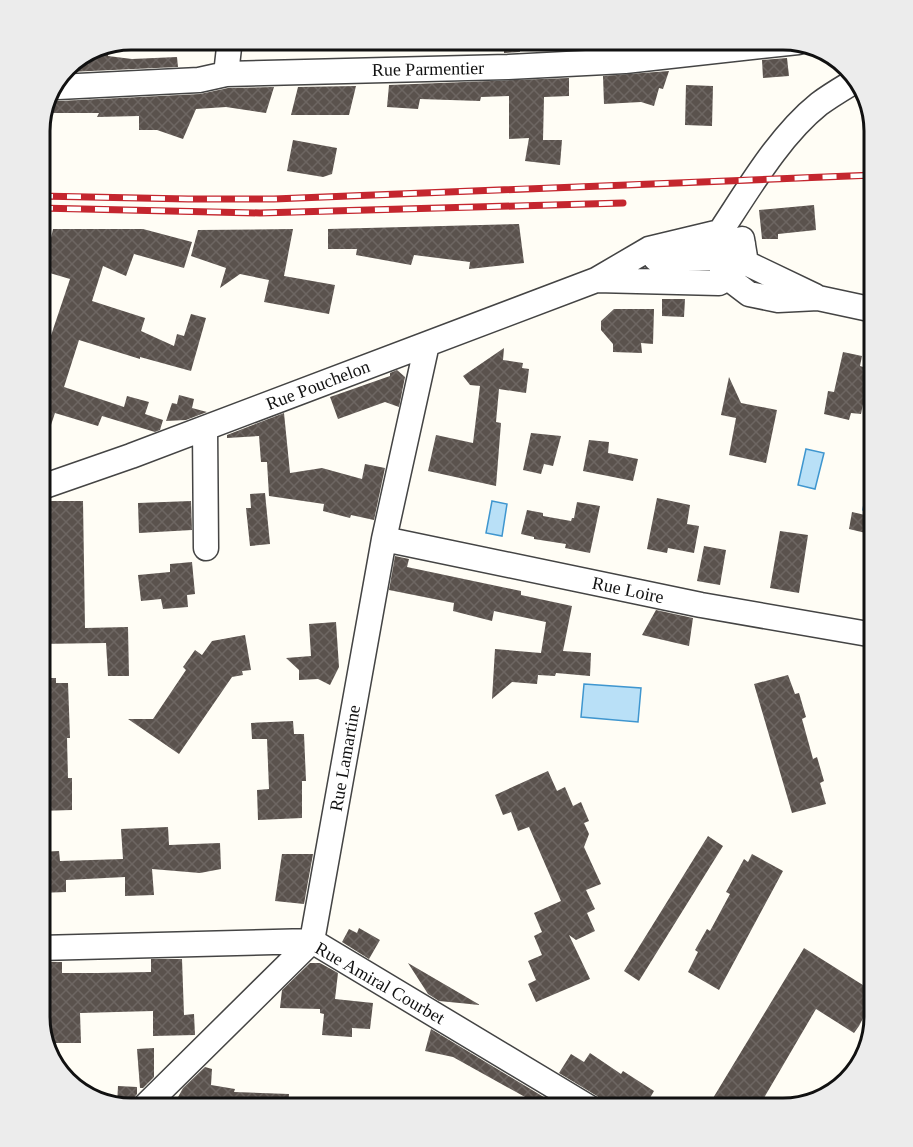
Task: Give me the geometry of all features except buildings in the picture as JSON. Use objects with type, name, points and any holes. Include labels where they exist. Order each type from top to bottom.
[{"type":"street","points":[[225,74],[228,50]]},
{"type":"street","name":"Rue Parmentier","points":[[63,87],[199,80],[225,74],[508,67],[626,50]]},
{"type":"street","points":[[596,280],[649,249],[720,232],[800,122],[819,104],[849,85]]},
{"type":"street","points":[[596,280],[719,283],[734,261],[747,192]]},
{"type":"street","points":[[720,232],[748,294],[778,300],[818,298],[864,308]]},
{"type":"street","points":[[630,260],[734,261]]},
{"type":"street","name":"Rue Pouchelon","points":[[50,484],[596,280]]},
{"type":"street","name":"Rue Lamartine","points":[[312,941],[384,538],[427,344]]},
{"type":"street","points":[[205,428],[206,548]]},
{"type":"street","name":"Rue Loire","points":[[384,538],[701,605],[864,633]]},
{"type":"street","points":[[153,1098],[312,941]]},
{"type":"street","name":"Rue Amiral Courbet","points":[[50,948],[312,941],[573,1098]]},
{"type":"water","points":[[806,449],[824,453],[815,489],[798,485]]},
{"type":"water","points":[[492,501],[507,504],[502,536],[486,533]]},
{"type":"water","points":[[584,684],[641,688],[638,722],[581,717]]},
{"type":"railway","points":[[50,196],[274,199],[864,175]]},
{"type":"railway","points":[[50,208],[260,213],[623,203]]}]
